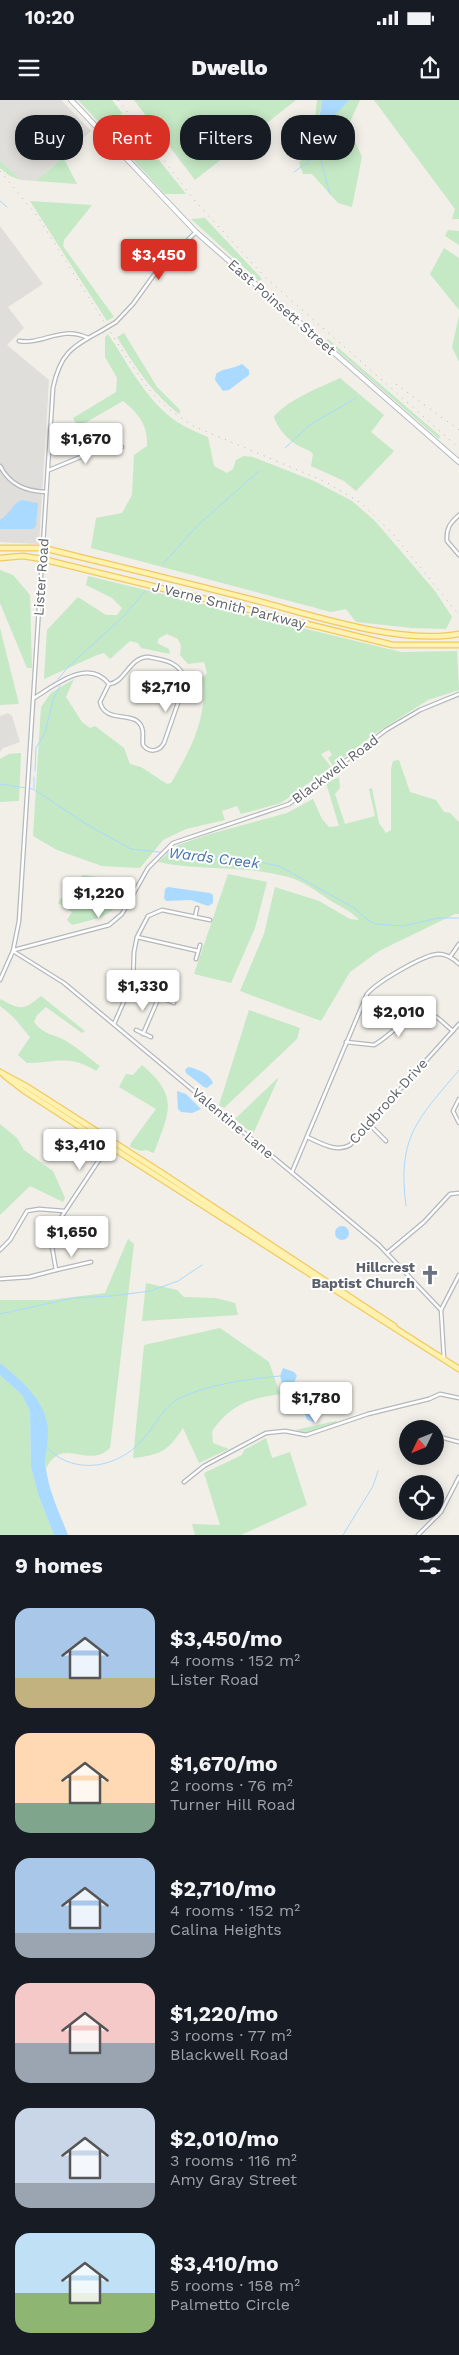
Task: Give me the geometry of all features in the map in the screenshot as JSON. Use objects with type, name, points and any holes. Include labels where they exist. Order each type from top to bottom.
[{"type":"main road","name":"East Poinsett Street","points":[[71,100],[196,232],[459,462]]},
{"type":"main road","name":"J Verne Smith Parkway","points":[[0,548],[43,548],[348,624],[392,633],[457,634]]},
{"type":"main road","name":"J Verne Smith Parkway","points":[[0,558],[22,556],[42,559],[393,645],[459,645]]},
{"type":"main road","points":[[0,1072],[459,1370]]},
{"type":"street","name":"Lister Road","points":[[0,980],[13,951],[19,921],[46,492],[49,470],[51,408],[55,378],[66,354],[88,338],[116,322],[133,304],[159,268],[196,232]]},
{"type":"street","points":[[19,341],[28,342],[66,333],[79,334],[88,338]]},
{"type":"street","points":[[49,470],[105,447],[122,447]]},
{"type":"street","points":[[0,466],[5,475],[15,485],[31,492],[46,492]]},
{"type":"street","points":[[459,515],[451,522],[446,531],[447,541],[459,555]]},
{"type":"street","points":[[34,698],[78,673],[94,674],[108,684],[116,682],[134,661],[141,658],[167,660],[179,667],[186,677],[186,683],[161,748],[154,751],[146,748],[143,742],[142,728],[136,721],[105,712],[101,705],[101,698],[108,684]]},
{"type":"street","name":"Blackwell Road","points":[[13,951],[105,927],[115,922],[125,910],[144,873],[166,849],[182,838],[289,804],[393,726],[420,710],[459,694]]},
{"type":"street","points":[[195,917],[197,908]]},
{"type":"street","points":[[114,1024],[131,985],[137,937],[148,916],[162,910],[210,920]]},
{"type":"street","points":[[137,937],[198,951]]},
{"type":"street","points":[[196,959],[200,944]]},
{"type":"street","points":[[450,957],[459,944]]},
{"type":"street","name":"Valentine Lane","points":[[13,951],[58,978],[292,1172],[387,1253],[441,1310]]},
{"type":"street","points":[[292,1172],[363,1000],[377,984],[431,955],[441,954],[450,957],[459,964]]},
{"type":"street","points":[[131,985],[174,1003]]},
{"type":"street","points":[[144,1034],[159,997]]},
{"type":"street","points":[[346,1042],[374,1045],[416,1015],[424,1013],[435,1016],[453,1031]]},
{"type":"street","name":"Coldbrook Drive","points":[[307,1137],[337,1149],[344,1149],[350,1145],[459,1024]]},
{"type":"street","points":[[136,1030],[151,1037]]},
{"type":"street","points":[[459,1099],[453,1111],[459,1123]]},
{"type":"street","points":[[369,1124],[386,1141]]},
{"type":"street","points":[[56,1270],[51,1236],[54,1226],[110,1143]]},
{"type":"street","points":[[387,1253],[424,1222],[450,1194],[459,1193]]},
{"type":"street","points":[[0,1250],[10,1240],[27,1211],[35,1209],[64,1211]]},
{"type":"street","points":[[0,1280],[29,1277],[92,1262]]},
{"type":"street","points":[[444,1360],[441,1310],[459,1275]]},
{"type":"street","points":[[454,1285],[459,1285]]},
{"type":"street","points":[[184,1482],[213,1461],[269,1432],[286,1431],[306,1435],[368,1414],[427,1400],[440,1394],[459,1398]]},
{"type":"street","points":[[444,1438],[459,1442]]},
{"type":"street","points":[[418,1535],[441,1512],[459,1477]]},
{"type":"shaded area","points":[[0,100],[61,100],[76,115],[15,115],[15,160],[59,160],[36,181],[21,180],[0,161]]},
{"type":"shaded area","points":[[83,123],[91,131],[83,138]]},
{"type":"shaded area","points":[[0,226],[43,284],[8,307],[24,328],[7,345],[49,380],[39,544],[0,542]]},
{"type":"shaded area","points":[[8,713],[12,716],[20,742],[3,748],[0,752],[0,716]]},
{"type":"green space","points":[[78,100],[112,100],[122,113],[120,115],[93,116]]},
{"type":"green space","points":[[134,100],[296,100],[271,120],[271,115],[180,115],[180,160],[220,160],[195,180],[170,147],[170,115],[145,115]]},
{"type":"green space","points":[[317,100],[322,100],[319,115],[316,115]]},
{"type":"green space","points":[[349,100],[360,100],[353,115],[335,115]]},
{"type":"green space","points":[[374,100],[459,100],[459,219],[452,219],[455,209]]},
{"type":"green space","points":[[355,142],[362,157],[352,207],[338,203],[312,174],[303,174],[299,163],[301,160],[355,160]]},
{"type":"green space","points":[[60,160],[65,160],[77,184],[36,181]]},
{"type":"green space","points":[[133,160],[159,160],[186,194],[165,194]]},
{"type":"green space","points":[[0,161],[21,180],[10,176],[0,168]]},
{"type":"green space","points":[[30,201],[92,205],[64,240],[63,246],[114,317],[107,321]]},
{"type":"green space","points":[[205,218],[262,279],[259,281],[191,219]]},
{"type":"green space","points":[[448,230],[459,231],[459,245],[445,236]]},
{"type":"green space","points":[[444,248],[459,258],[459,310],[430,274]]},
{"type":"green space","points":[[459,316],[459,362],[452,347]]},
{"type":"green space","points":[[124,333],[157,387],[180,410],[180,413],[168,405],[137,368],[117,337]]},
{"type":"green space","points":[[108,334],[135,377],[159,407],[177,422],[208,437],[214,466],[227,473],[233,469],[236,460],[244,456],[253,457],[314,481],[352,501],[375,521],[435,591],[452,617],[446,629],[412,628],[356,622],[346,609],[331,612],[91,548],[96,518],[122,513],[132,495],[134,455],[147,446],[146,432],[141,420],[123,401],[78,427],[73,418],[116,392],[117,378],[105,357],[105,337]]},
{"type":"green space","points":[[328,339],[440,436],[439,439],[326,341]]},
{"type":"green space","points":[[340,378],[384,415],[371,432],[394,451],[356,491],[344,481],[311,466],[313,454],[287,437],[277,425],[274,416],[296,399]]},
{"type":"green space","points":[[0,570],[13,575],[30,595],[32,668],[27,668],[0,603]]},
{"type":"green space","points":[[88,576],[401,652],[457,651],[459,690],[428,700],[373,735],[333,766],[328,758],[332,755],[329,750],[321,754],[331,767],[281,803],[241,814],[237,806],[222,811],[225,820],[186,829],[163,840],[140,868],[102,866],[57,850],[33,836],[41,707],[51,693],[74,679],[66,697],[82,722],[90,728],[95,726],[124,748],[130,764],[141,767],[167,784],[171,783],[178,771],[196,733],[203,706],[202,678],[207,673],[204,662],[188,664],[180,655],[181,646],[178,639],[167,634],[159,638],[157,643],[169,649],[170,654],[141,648],[138,643],[130,641],[110,659],[104,653],[97,655],[44,679],[47,630],[78,597],[106,615],[117,615],[122,608],[112,598],[86,585]]},
{"type":"green space","points":[[0,628],[19,704],[0,705]]},
{"type":"green space","points":[[21,753],[19,801],[0,802],[0,759],[9,754]]},
{"type":"green space","points":[[399,760],[410,792],[436,800],[444,812],[450,813],[459,822],[459,914],[455,914],[379,951],[350,972],[321,1021],[240,991],[264,934],[275,887],[319,901],[350,919],[359,920],[310,887],[288,877],[239,869],[174,865],[158,862],[178,845],[210,834],[287,813],[313,799],[322,819],[329,827],[339,826],[326,783],[339,777],[340,788],[335,794],[345,824],[375,816],[369,789],[372,788],[379,823],[386,833],[391,830],[391,769],[393,761]]},
{"type":"green space","points":[[228,874],[267,882],[255,928],[231,983],[194,974]]},
{"type":"green space","points":[[83,875],[113,879],[130,886],[113,910],[93,920],[72,925],[67,920],[72,912],[58,903],[61,898],[76,899],[82,895],[77,888],[76,881]]},
{"type":"green space","points":[[41,996],[85,1031],[82,1033],[46,1007],[37,1015],[34,1022],[43,1031],[70,1044],[100,1066],[96,1071],[70,1061],[27,1063],[18,1055],[30,1037],[13,1017],[0,1006],[0,999],[17,1007],[22,1007]]},
{"type":"green space","points":[[249,1010],[300,1028],[297,1039],[224,1108],[219,1105]]},
{"type":"green space","points":[[142,1065],[162,1087],[168,1106],[164,1127],[154,1153],[130,1147],[156,1109],[119,1087],[126,1074],[133,1075]]},
{"type":"green space","points":[[279,1077],[253,1134],[235,1119]]},
{"type":"green space","points":[[0,1124],[17,1138],[24,1150],[53,1171],[65,1198],[63,1202],[30,1186],[0,1215]]},
{"type":"green space","points":[[128,1239],[134,1244],[110,1448],[101,1454],[93,1456],[60,1454],[46,1468],[45,1450],[48,1433],[45,1416],[34,1395],[0,1363],[0,1300],[50,1300],[105,1293]]},
{"type":"green space","points":[[146,1283],[177,1290],[184,1297],[216,1298],[235,1303],[238,1315],[142,1321]]},
{"type":"green space","points":[[220,1328],[269,1362],[280,1394],[259,1398],[234,1409],[212,1431],[213,1443],[229,1449],[199,1463],[183,1428],[173,1442],[163,1450],[151,1455],[133,1458],[144,1345]]},
{"type":"green space","points":[[0,1375],[22,1395],[30,1411],[31,1467],[38,1494],[54,1535],[0,1535]]},
{"type":"green space","points":[[336,1421],[306,1433],[295,1430]]},
{"type":"green space","points":[[266,1438],[272,1458],[290,1452],[307,1505],[241,1535],[195,1535],[192,1524],[220,1525],[204,1473],[242,1455],[244,1450]]},
{"type":"water","points":[[322,100],[349,100],[335,115],[320,115]]},
{"type":"water","points":[[242,364],[249,370],[249,375],[229,390],[223,391],[215,380],[216,374]]},
{"type":"water","points":[[22,500],[38,503],[36,526],[33,529],[0,529],[0,520]]},
{"type":"water","points":[[168,887],[210,893],[213,895],[213,903],[208,906],[191,900],[166,901],[164,898],[165,889]]},
{"type":"water","points":[[188,1067],[202,1072],[213,1083],[207,1088],[204,1087],[186,1073],[185,1070]]},
{"type":"water","points":[[177,1091],[186,1094],[201,1109],[192,1113],[181,1112],[178,1109]]},
{"type":"water","points":[[339,1226],[345,1226],[349,1233],[345,1240],[339,1240],[335,1236],[335,1230]]},
{"type":"water","points":[[0,1363],[25,1385],[44,1412],[48,1434],[45,1460],[47,1478],[68,1535],[54,1535],[52,1530],[38,1494],[31,1467],[30,1411],[22,1395],[0,1375]]},
{"type":"water","points":[[283,1368],[294,1372],[297,1376],[289,1393],[284,1389],[280,1376]]},
{"type":"water","points":[[311,1397],[314,1397],[318,1419],[316,1422],[307,1420],[305,1414],[307,1402]]},
{"type":"waterway","points":[[294,172],[311,160]]},
{"type":"waterway","points":[[321,160],[330,194]]},
{"type":"waterway","points":[[0,201],[7,207]]},
{"type":"waterway","points":[[285,448],[311,424],[356,398]]},
{"type":"waterway","points":[[163,564],[198,525],[259,471]]},
{"type":"waterway","points":[[58,679],[69,666],[125,615],[145,591]]},
{"type":"waterway","points":[[35,771],[36,748],[45,733],[53,700],[60,686]]},
{"type":"waterway","points":[[34,777],[34,788]]},
{"type":"waterway","name":"Wards Creek","points":[[0,784],[33,789],[91,827],[131,849],[185,855],[240,858],[279,866],[354,908],[369,921],[377,924],[403,926],[439,918],[459,918]]},
{"type":"waterway","points":[[406,1206],[405,1163],[413,1131],[421,1117],[459,1070]]},
{"type":"waterway","points":[[0,1314],[74,1298],[150,1291],[178,1281],[202,1265]]},
{"type":"waterway","points":[[46,1446],[65,1461],[90,1465],[102,1464],[115,1460],[136,1446],[165,1410],[180,1398],[216,1386],[280,1376]]},
{"type":"waterway","points":[[343,1535],[373,1486],[378,1471]]},
{"type":"railway","points":[[118,100],[195,201],[264,276],[459,448]]},
{"type":"railway","points":[[0,171],[38,217],[125,355],[147,387],[162,404],[191,425],[326,482],[361,503],[393,534],[459,615]]},
{"type":"railway","points":[[396,384],[459,430]]},
{"type":"place","name":"Hillcrest Baptist Church","points":[[430,1275]]}]
